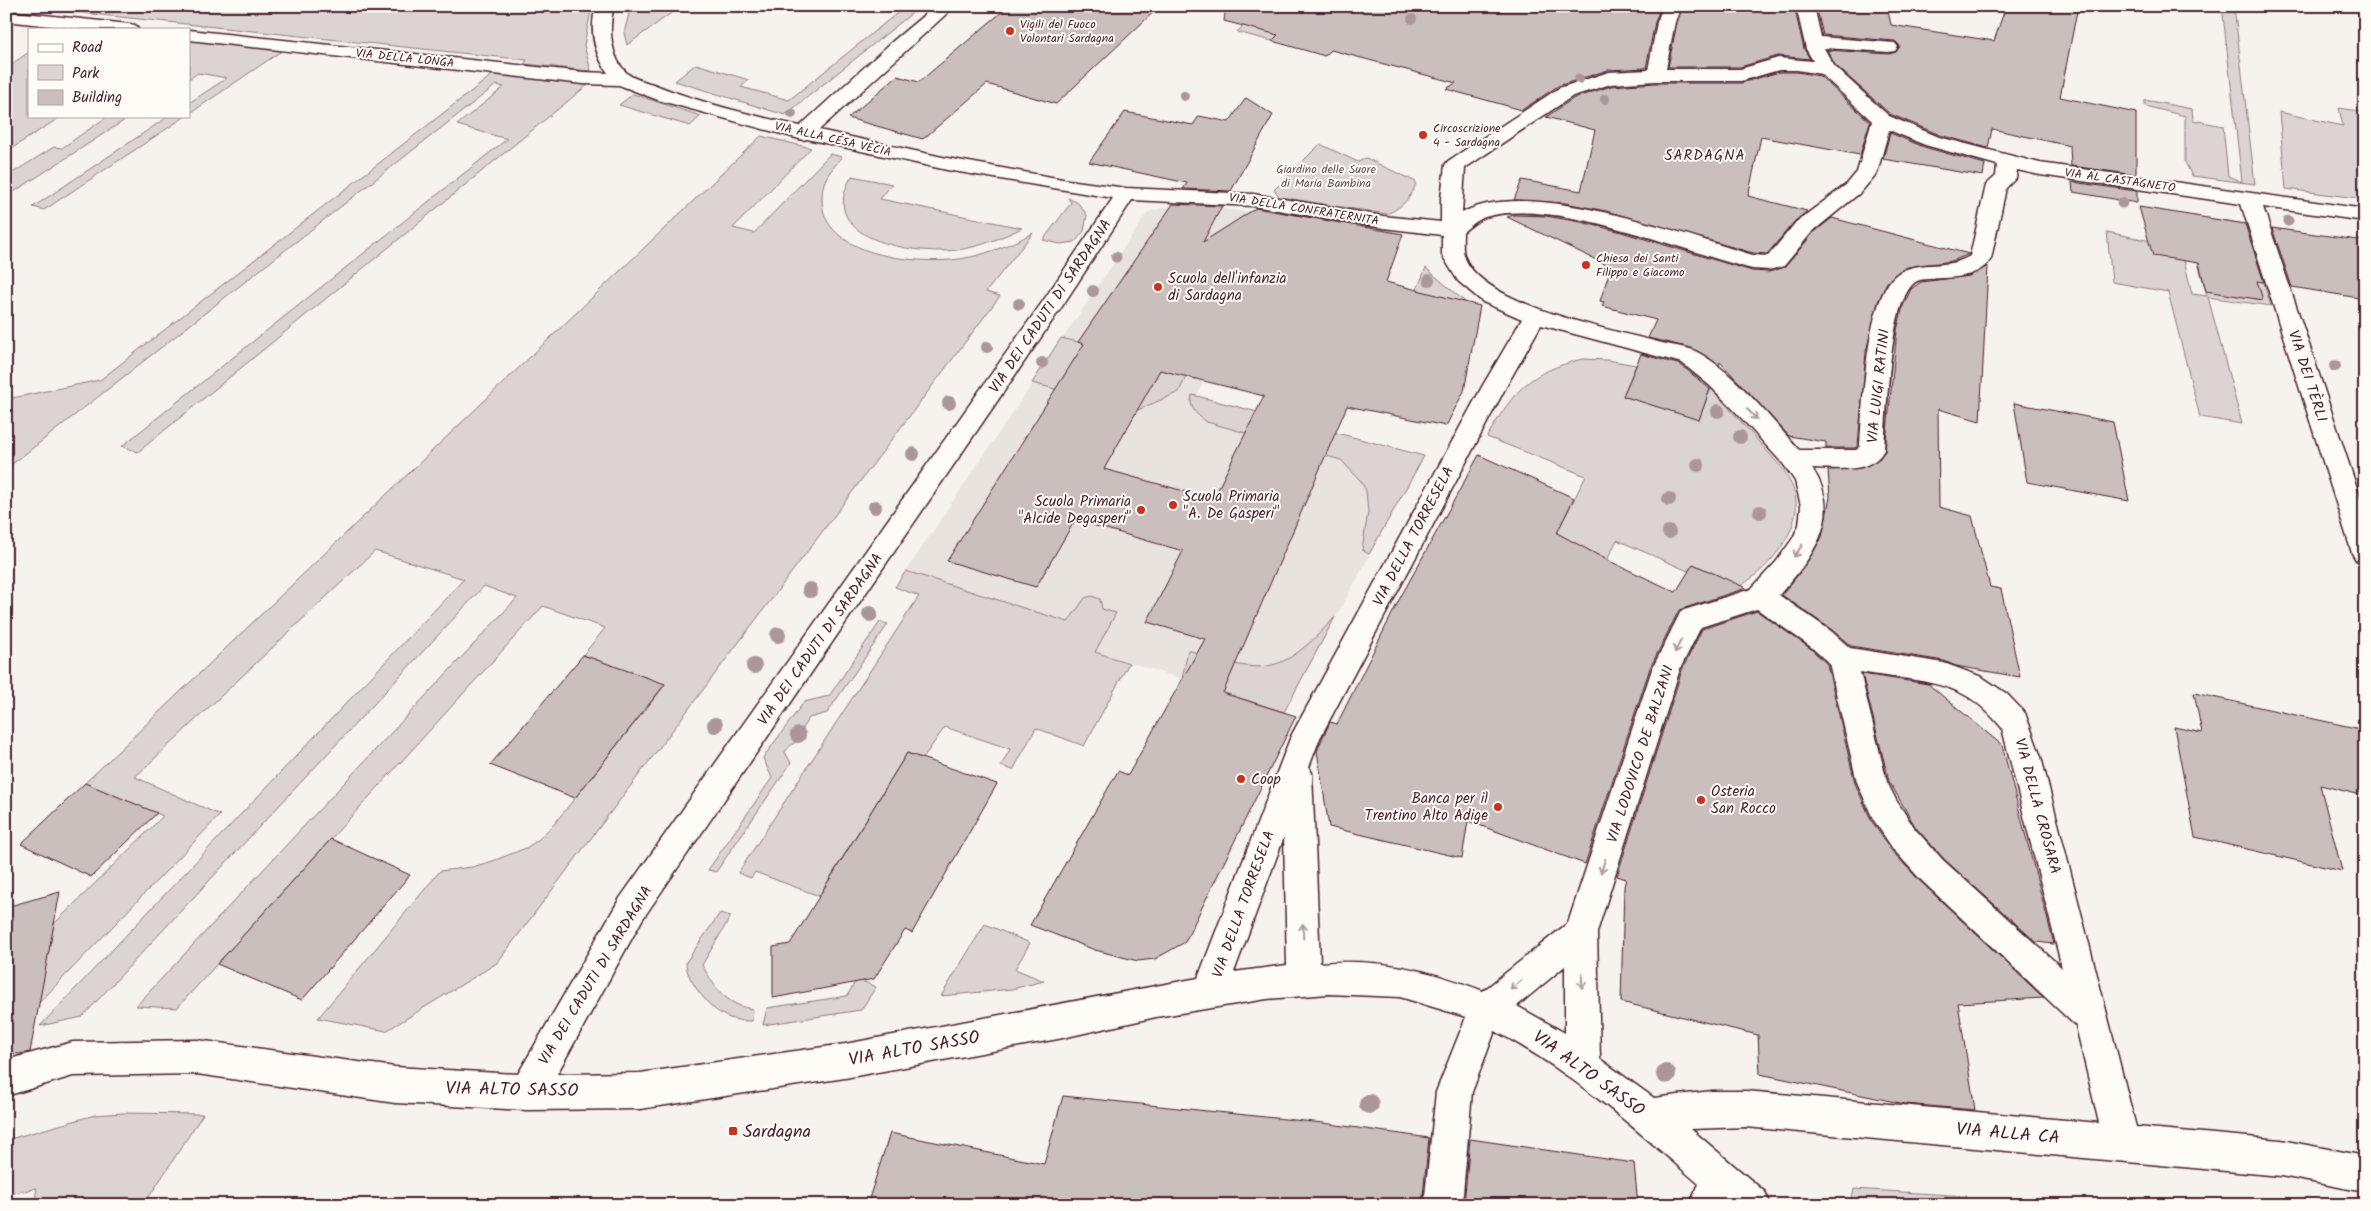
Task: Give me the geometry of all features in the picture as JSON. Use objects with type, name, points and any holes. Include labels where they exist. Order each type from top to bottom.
[{"type":"street","points":[[605,6],[601,20],[602,40],[608,60],[622,79]]},
{"type":"street","points":[[803,134],[899,45],[946,6]]},
{"type":"street","points":[[1656,75],[1666,22],[1672,6]]},
{"type":"street","points":[[1452,230],[1467,218],[1480,212],[1515,208],[1542,209],[1619,224],[1752,262],[1769,263],[1780,257],[1804,226],[1854,188],[1867,173],[1882,120],[1827,68],[1813,42],[1805,6]]},
{"type":"street","points":[[6,16],[120,28]]},
{"type":"street","name":"VIA DELLA LONGA","points":[[190,35],[574,76],[622,79]]},
{"type":"street","points":[[1813,42],[1889,47]]},
{"type":"street","points":[[1827,68],[1797,64],[1778,64],[1741,75],[1656,75],[1609,78],[1566,92],[1455,165],[1451,198],[1452,255],[1466,276],[1491,297],[1535,316],[1690,358],[1718,379],[1793,458],[1807,480],[1814,506],[1812,525],[1805,542],[1791,562],[1761,597],[1821,639],[1842,658],[1872,782],[1884,809],[1904,839],[1932,870],[2091,1017]]},
{"type":"street","name":"VIA ALLA CÉSA VÈCIA","points":[[622,79],[665,96],[803,134],[946,164],[1126,194]]},
{"type":"street","name":"VIA AL CASTAGNETO","points":[[1882,120],[1932,141],[2007,162],[2365,215]]},
{"type":"street","name":"VIA LUIGI RATINI","points":[[1793,458],[1859,459],[1866,456],[1872,450],[1881,340],[1884,323],[1897,287],[1911,275],[1961,269],[1980,259],[1996,185],[2006,178],[2007,162]]},
{"type":"street","name":"VIA DELLA CONFRATERNITA","points":[[1126,194],[1253,200],[1383,222],[1452,230]]},
{"type":"street","name":"VIA DEI CADUTI DI SARDAGNA","points":[[527,1092],[631,909],[1035,330],[1126,194]]},
{"type":"street","name":"VIA DEI TÈRLI","points":[[2250,199],[2365,553]]},
{"type":"street","name":"VIA DELLA TORRESELA","points":[[1210,993],[1297,759],[1318,712],[1495,384],[1535,316]]},
{"type":"street","name":"VIA LODOVICO DE BALZANI","points":[[1583,1066],[1581,932],[1666,669],[1691,619],[1761,597]]},
{"type":"street","name":"VIA DELLA CROSARA","points":[[1842,658],[1944,675],[1981,691],[1997,702],[2015,722],[2026,756],[2122,1142]]},
{"type":"street","name":"VIA DELLA TORRESELA","points":[[1297,759],[1304,980]]},
{"type":"street","points":[[1443,1205],[1454,1092],[1487,1009],[1581,932]]},
{"type":"street","name":"VIA ALTO SASSO","points":[[6,1078],[74,1060],[197,1057],[395,1085],[527,1092],[650,1089],[845,1061],[1058,1022],[1156,1001],[1267,983],[1328,978],[1400,982],[1448,994],[1487,1009],[1544,1038],[1649,1117],[1715,1192],[1752,1205]]},
{"type":"street","name":"VIA ALLA CA","points":[[1649,1117],[1711,1110],[1746,1110],[2122,1142],[2281,1158],[2365,1174]]},
{"type":"shaded area","name":"Scuola Primaria \"A. De Gasperi\"","points":[[1180,203],[1260,214],[1252,278],[1197,396],[1424,456],[1284,712],[895,587],[1148,212]]},
{"type":"green space","points":[[16,6],[592,6],[584,45],[591,71],[524,64],[527,60]]},
{"type":"green space","points":[[631,6],[681,6],[627,45],[624,33]]},
{"type":"green space","points":[[906,6],[921,6],[785,115],[675,81],[696,64],[749,80],[741,87],[789,100]]},
{"type":"green space","points":[[1264,6],[1287,26],[1272,41],[1237,32]]},
{"type":"green space","points":[[2222,6],[2234,6],[2255,184],[2192,176],[2185,162],[2185,116],[2145,106],[2145,100],[2192,109],[2193,120],[2223,126],[2228,176],[2242,182]]},
{"type":"green space","points":[[190,40],[283,50],[190,113],[190,102],[227,78],[198,73],[190,78]]},
{"type":"green space","points":[[28,53],[28,118],[59,118],[6,152],[6,68]]},
{"type":"green space","points":[[496,72],[590,83],[138,452],[122,446],[507,139],[457,125],[504,87],[496,85],[6,469],[6,403],[12,398],[100,380]]},
{"type":"green space","points":[[633,94],[701,116],[690,126],[619,105]]},
{"type":"green space","points":[[2339,108],[2365,112],[2365,199],[2286,189],[2279,112],[2343,126]]},
{"type":"green space","points":[[105,118],[128,118],[6,197],[6,177],[54,147],[62,148]]},
{"type":"green space","points":[[166,118],[183,118],[44,210],[33,207]]},
{"type":"green space","points":[[761,136],[811,148],[733,228],[754,233],[830,154],[842,157],[826,178],[824,184],[822,200],[826,218],[837,233],[852,244],[871,252],[913,260],[961,259],[993,251],[1033,233],[986,292],[1000,296],[497,963],[386,1031],[318,1018],[440,871],[472,867],[493,861],[526,848],[538,840],[555,823],[665,685],[583,655],[605,628],[543,606],[177,1008],[136,1006],[517,598],[484,586],[82,1017],[40,1026],[464,579],[375,551],[135,777],[220,815],[38,1004],[54,924],[163,816],[85,783]]},
{"type":"green space","name":"Giardino delle Suore di Maria Bambina","points":[[1320,144],[1358,162],[1366,158],[1416,182],[1415,187],[1401,206],[1386,214],[1280,197],[1274,190]]},
{"type":"green space","points":[[852,176],[892,184],[880,199],[1022,228],[990,242],[957,250],[917,250],[895,246],[874,239],[857,229],[846,215],[844,198]]},
{"type":"green space","points":[[1068,198],[1078,203],[1087,215],[1084,231],[1075,242],[1060,244],[1043,240],[1071,203]]},
{"type":"green space","points":[[2185,215],[2246,224],[2271,306],[2208,297],[2242,424],[2200,417],[2168,292],[2112,282],[2107,232],[2181,247],[2192,294],[2207,296]]},
{"type":"green space","points":[[1426,268],[1479,314],[1412,301]]},
{"type":"green space","points":[[1061,338],[1188,372],[1179,392],[1138,410],[1032,383]]},
{"type":"green space","points":[[1582,359],[1607,360],[1636,365],[1623,396],[1699,419],[1711,388],[1783,469],[1796,501],[1792,527],[1778,552],[1747,582],[1736,588],[1719,576],[1693,564],[1688,571],[1617,540],[1607,560],[1555,536],[1586,476],[1487,437],[1506,407],[1525,385],[1548,370]]},
{"type":"green space","points":[[1192,395],[1424,456],[1369,554],[1362,550],[1368,512],[1366,491],[1361,481],[1341,460],[1207,422],[1193,408],[1191,404]]},
{"type":"green space","points":[[906,571],[1068,622],[1085,598],[1092,596],[1100,599],[1102,609],[1116,613],[1095,652],[1129,663],[1084,746],[1036,728],[1013,770],[1001,766],[1010,749],[945,727],[923,758],[907,753],[819,896],[755,872],[751,878],[738,873],[919,596],[895,587]]},
{"type":"green space","points":[[1335,617],[1284,712],[1182,680],[1188,650],[1235,664],[1253,667],[1269,666],[1284,661],[1299,651]]},
{"type":"green space","points":[[880,622],[888,624],[827,713],[809,718],[803,727],[804,734],[785,752],[791,763],[716,872],[708,870],[772,778],[763,758],[804,702],[829,696]]},
{"type":"green space","points":[[720,913],[731,916],[702,965],[716,988],[722,994],[735,1004],[753,1009],[752,1021],[742,1021],[726,1017],[713,1008],[694,985],[688,973],[686,962]]},
{"type":"green space","points":[[985,924],[1030,943],[1015,969],[1044,981],[1012,989],[941,996]]},
{"type":"green space","points":[[857,979],[876,987],[861,1010],[763,1025],[767,1008],[847,996]]},
{"type":"green space","points":[[123,1113],[203,1114],[147,1200],[118,1205],[34,1205],[37,1188],[6,1195],[6,1140],[95,1115]]},
{"type":"green space","points":[[1854,1189],[1967,1196],[1964,1205],[1850,1205]]},
{"type":"building","points":[[1009,6],[1160,6],[1056,104],[987,84],[923,139],[848,118],[897,76],[919,82]]},
{"type":"building","points":[[1226,6],[1661,6],[1655,22],[1646,68],[1608,70],[1558,86],[1522,110],[1446,89],[1456,83],[1331,50],[1325,56],[1272,41],[1278,35],[1224,21]]},
{"type":"building","points":[[1683,6],[1794,6],[1804,49],[1810,59],[1778,56],[1740,67],[1668,67],[1677,23]]},
{"type":"building","points":[[1816,6],[1887,6],[1891,25],[1994,41],[2006,6],[2078,6],[2060,97],[2136,113],[2136,175],[2071,166],[2070,146],[1992,129],[1988,148],[1940,135],[1890,114],[1835,65],[1827,50],[1889,54],[1896,52],[1900,46],[1895,41],[1823,35]]},
{"type":"building","points":[[1779,72],[1797,72],[1820,76],[1870,122],[1860,155],[1761,137],[1748,196],[1807,211],[1795,221],[1767,254],[1753,253],[1606,211],[1565,203],[1514,200],[1522,180],[1581,191],[1595,130],[1546,117],[1574,98],[1611,86],[1656,83],[1741,83]]},
{"type":"building","points":[[1246,98],[1273,115],[1231,191],[1183,189],[1187,183],[1089,162],[1125,112],[1193,125],[1199,116],[1229,122]]},
{"type":"building","points":[[1890,133],[1924,147],[1985,164],[1983,176],[1883,159]]},
{"type":"building","points":[[2072,182],[2137,191],[2137,203],[2073,192]]},
{"type":"building","points":[[1173,204],[1222,206],[1203,242],[1256,208],[1403,234],[1386,282],[1480,306],[1464,391],[1446,426],[1347,406],[1223,693],[1296,716],[1185,942],[1155,959],[1138,961],[1095,950],[1030,925],[1118,771],[1128,775],[1205,639],[1147,622],[1183,551],[1075,520],[1036,587],[947,561],[1084,344],[1078,342]],"holes":[[[1160,370],[1264,396],[1213,499],[1104,469]]]},
{"type":"building","points":[[2139,207],[2245,224],[2264,282],[2257,281],[2263,300],[2206,291],[2199,263],[2153,256]]},
{"type":"building","points":[[1514,215],[1546,216],[1581,222],[1618,231],[1752,271],[1769,272],[1785,267],[1813,233],[1832,218],[1969,254],[1952,261],[1908,267],[1899,271],[1887,282],[1878,302],[1866,352],[1858,446],[1855,448],[1826,448],[1826,442],[1789,436],[1720,362],[1719,365],[1691,348],[1648,338],[1656,320],[1602,306],[1604,302],[1600,301],[1611,267],[1507,217]]},
{"type":"building","points":[[2272,228],[2365,241],[2365,299],[2292,287]]},
{"type":"building","points":[[1988,266],[1980,421],[1938,409],[1939,507],[1972,516],[1990,587],[2001,589],[2020,677],[1956,666],[1944,661],[1851,646],[1832,630],[1782,595],[1804,567],[1822,537],[1830,497],[1828,470],[1862,468],[1879,459],[1885,451],[1897,330],[1903,306],[1911,289],[1921,282],[1969,276]]},
{"type":"building","points":[[1641,354],[1681,365],[1710,389],[1699,420],[1623,396]]},
{"type":"building","points":[[2014,403],[2113,422],[2129,501],[2027,482]]},
{"type":"building","points":[[1479,455],[1574,498],[1557,533],[1607,560],[1676,592],[1693,564],[1746,588],[1679,610],[1650,668],[1585,864],[1468,821],[1462,858],[1329,827],[1317,751],[1330,722],[1337,724],[1399,600]]},
{"type":"building","points":[[1757,611],[1810,648],[1827,664],[1855,783],[1871,820],[1891,850],[1920,881],[2044,998],[1958,1003],[1975,1110],[1905,1104],[1760,1074],[1758,1035],[1621,1002],[1624,886],[1626,879],[1617,876],[1682,670],[1702,629]]},
{"type":"building","points":[[583,655],[665,684],[575,798],[490,765]]},
{"type":"building","points":[[1862,674],[1928,684],[2002,745],[2054,944],[2036,942],[1944,859],[1916,828],[1889,781]]},
{"type":"building","points":[[2194,693],[2365,730],[2365,796],[2320,785],[2342,871],[2195,837],[2174,727],[2202,733]]},
{"type":"building","points":[[907,753],[997,784],[912,933],[905,930],[874,979],[773,998],[773,947],[790,944]]},
{"type":"building","points":[[85,783],[157,813],[91,877],[21,844]]},
{"type":"building","points":[[331,839],[410,875],[302,1000],[217,964]]},
{"type":"building","points":[[60,892],[30,1052],[20,1054],[6,1053],[6,907]]},
{"type":"building","points":[[1063,1096],[1323,1123],[1429,1138],[1422,1205],[867,1205],[890,1133],[1044,1164]]},
{"type":"building","points":[[1470,1139],[1634,1163],[1638,1205],[1464,1205]]},
{"type":"place","name":"Vigili del Fuoco Volontari Sardagna","points":[[1010,31]]},
{"type":"place","name":"Circoscrizione 4 - Sardagna","points":[[1423,135]]},
{"type":"place","name":"Chiesa dei Santi Filippo e Giacomo","points":[[1586,265]]},
{"type":"place","name":"Scuola dell'infanzia di Sardagna","points":[[1158,287]]},
{"type":"place","name":"Scuola Primaria \"A. De Gasperi\"","points":[[1173,505]]},
{"type":"place","name":"Scuola Primaria \"Alcide Degasperi\"","points":[[1141,510]]},
{"type":"place","name":"Coop","points":[[1241,779]]},
{"type":"place","name":"Osteria San Rocco","points":[[1701,800]]},
{"type":"place","name":"Banca per il Trentino Alto Adige","points":[[1498,807]]},
{"type":"place","name":"Sardagna","points":[[733,1131]]},
{"type":"district","name":"SARDAGNA","points":[[1705,155]]}]
